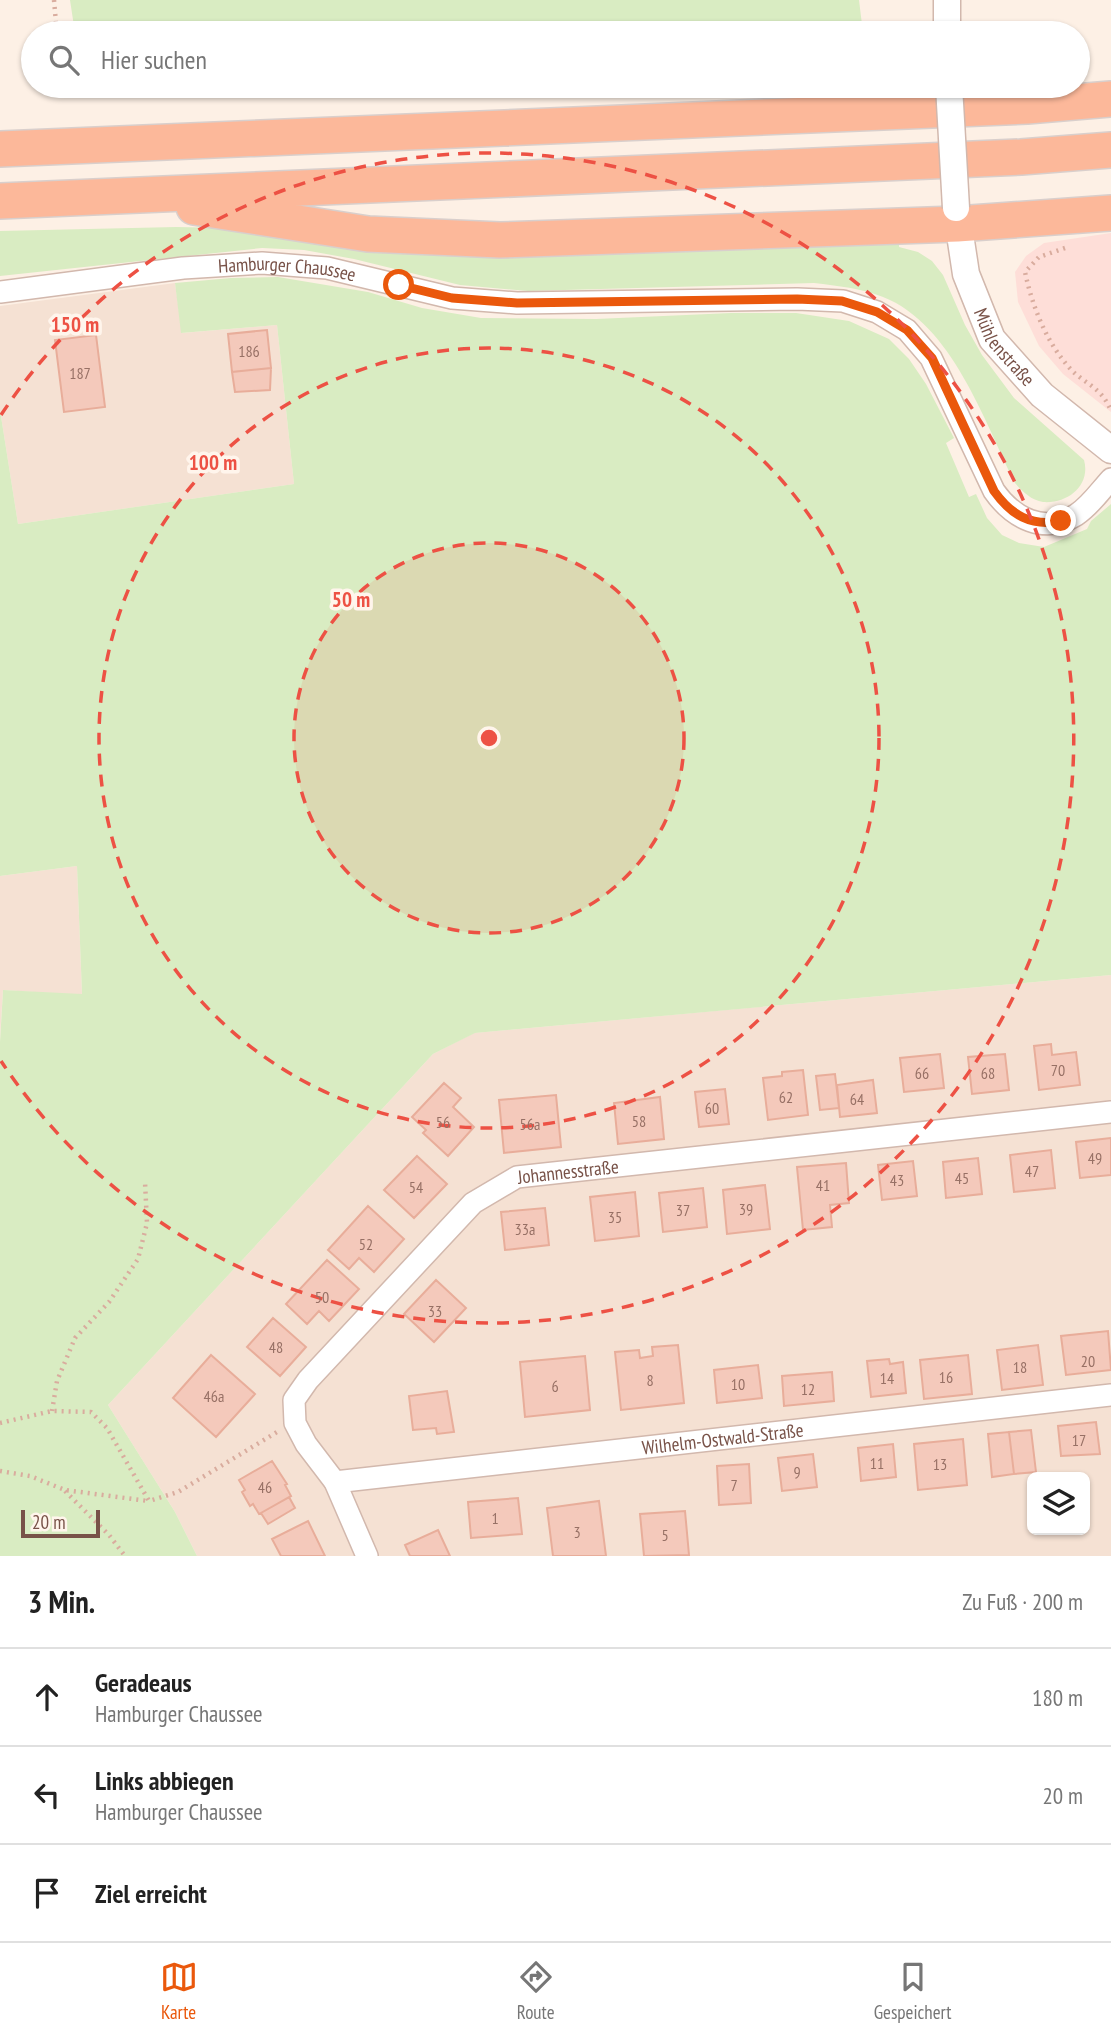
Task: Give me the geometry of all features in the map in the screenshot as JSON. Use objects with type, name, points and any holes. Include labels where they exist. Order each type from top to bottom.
[{"type":"highway","points":[[1090,92],[1111,88]]},
{"type":"highway","points":[[1027,106],[1064,98]]},
{"type":"highway","points":[[0,149],[1027,106],[1111,99]]},
{"type":"highway","points":[[0,201],[1021,157],[1111,149]]},
{"type":"highway","points":[[115,195],[368,234],[500,240],[957,216],[1111,213]]},
{"type":"street","points":[[947,0],[947,21]]},
{"type":"street","name":"Mühlenstraße","points":[[950,98],[957,216],[966,274],[992,339],[1042,395],[1111,450]]},
{"type":"street","name":"Hamburger Chaussee","points":[[0,292],[183,268],[262,263],[327,268],[452,298],[517,303],[797,299],[842,301],[877,312],[907,330],[932,358],[994,491],[1005,506],[1023,519],[1052,523],[1075,515],[1092,501],[1111,479]]},
{"type":"street","name":"Johannesstraße","points":[[295,1423],[294,1400],[307,1380],[473,1203],[517,1177],[1111,1112]]},
{"type":"street","name":"Wilhelm-Ostwald-Straße","points":[[335,1482],[1111,1395]]},
{"type":"street","points":[[295,1423],[306,1444],[335,1482],[367,1556]]},
{"type":"path","points":[[54,0],[56,21]]},
{"type":"path","points":[[1071,246],[1038,257],[1025,272],[1030,295],[1041,324],[1068,366],[1097,388],[1111,411]]},
{"type":"path","points":[[52,1411],[57,1381],[75,1338],[109,1302],[138,1259],[147,1223],[145,1182]]},
{"type":"path","points":[[0,1423],[52,1411],[91,1412],[107,1428],[149,1501]]},
{"type":"path","points":[[0,1471],[30,1476],[65,1490],[149,1501],[178,1492],[295,1423]]},
{"type":"path","points":[[65,1490],[109,1535],[125,1556]]},
{"type":"shaded area","points":[[1111,233],[1111,412],[1063,374],[1039,346],[1018,302],[1015,272],[1026,256],[1044,243]]},
{"type":"shaded area","points":[[175,283],[182,333],[277,325],[294,484],[18,524],[0,410],[0,306]]},
{"type":"shaded area","points":[[77,866],[82,995],[3,990],[0,1037],[0,876]]},
{"type":"shaded area","points":[[1111,975],[1111,1556],[197,1556],[175,1512],[108,1405],[433,1054],[474,1033]]},
{"type":"green space","points":[[70,0],[859,0],[862,21],[73,21]]},
{"type":"green space","points":[[176,227],[899,240],[899,247],[918,252],[932,261],[943,275],[965,325],[982,355],[1014,398],[1084,460],[1084,477],[1076,491],[1061,500],[1043,502],[1027,495],[1015,483],[978,404],[947,351],[907,310],[866,291],[814,283],[528,291],[460,285],[354,259],[304,250],[262,248],[0,276],[0,231]]},
{"type":"green space","points":[[278,277],[368,292],[422,308],[481,318],[596,319],[796,313],[849,321],[889,339],[909,359],[926,384],[954,438],[946,443],[969,497],[976,494],[987,518],[1002,535],[1019,543],[1044,547],[1087,529],[1091,521],[1111,504],[1111,975],[475,1033],[433,1054],[108,1405],[175,1512],[197,1556],[0,1556],[0,1042],[3,990],[82,994],[77,866],[0,876],[0,410],[18,524],[294,484],[277,325],[181,333],[175,283]]},
{"type":"building","points":[[267,330],[271,368],[232,372],[228,334]]},
{"type":"building","points":[[96,335],[105,407],[64,412],[55,340]]},
{"type":"building","points":[[271,368],[270,390],[235,392],[232,372]]},
{"type":"building","points":[[1051,1044],[1052,1055],[1076,1052],[1080,1085],[1039,1090],[1034,1046]]},
{"type":"building","points":[[940,1054],[944,1088],[904,1092],[900,1058]]},
{"type":"building","points":[[1005,1054],[1009,1090],[972,1094],[968,1057]]},
{"type":"building","points":[[803,1070],[808,1115],[768,1120],[763,1078],[782,1076],[782,1072]]},
{"type":"building","points":[[835,1074],[839,1108],[820,1110],[816,1076]]},
{"type":"building","points":[[873,1080],[877,1113],[840,1117],[837,1085]]},
{"type":"building","points":[[444,1083],[461,1098],[453,1107],[474,1127],[448,1156],[423,1133],[426,1130],[412,1117]]},
{"type":"building","points":[[725,1089],[729,1124],[699,1127],[695,1092]]},
{"type":"building","points":[[556,1095],[561,1147],[504,1153],[499,1100]]},
{"type":"building","points":[[660,1097],[664,1139],[618,1144],[614,1103]]},
{"type":"building","points":[[1111,1138],[1111,1175],[1080,1178],[1076,1142]]},
{"type":"building","points":[[1051,1150],[1055,1188],[1014,1192],[1010,1155]]},
{"type":"building","points":[[417,1156],[447,1184],[414,1218],[384,1190]]},
{"type":"building","points":[[978,1158],[982,1194],[946,1198],[943,1162]]},
{"type":"building","points":[[913,1161],[917,1196],[882,1200],[878,1165]]},
{"type":"building","points":[[846,1163],[849,1203],[830,1205],[832,1227],[803,1230],[797,1167]]},
{"type":"building","points":[[765,1185],[770,1229],[727,1234],[723,1190]]},
{"type":"building","points":[[703,1188],[707,1227],[663,1232],[659,1193]]},
{"type":"building","points":[[635,1192],[639,1236],[595,1241],[590,1197]]},
{"type":"building","points":[[368,1206],[404,1239],[374,1272],[359,1258],[349,1269],[328,1250]]},
{"type":"building","points":[[545,1208],[549,1245],[505,1250],[501,1212]]},
{"type":"building","points":[[327,1260],[359,1289],[329,1321],[319,1311],[307,1324],[286,1304]]},
{"type":"building","points":[[436,1280],[466,1308],[434,1342],[404,1314]]},
{"type":"building","points":[[273,1318],[306,1347],[280,1376],[247,1347]]},
{"type":"building","points":[[1108,1331],[1111,1370],[1066,1375],[1061,1336]]},
{"type":"building","points":[[678,1345],[684,1403],[621,1410],[615,1352],[639,1350],[640,1358],[653,1356],[652,1347]]},
{"type":"building","points":[[1038,1345],[1043,1385],[1002,1390],[997,1350]]},
{"type":"building","points":[[211,1355],[255,1394],[216,1437],[173,1398]]},
{"type":"building","points":[[968,1355],[972,1394],[924,1399],[920,1360]]},
{"type":"building","points":[[585,1356],[590,1410],[525,1417],[520,1362]]},
{"type":"building","points":[[889,1359],[890,1364],[903,1362],[906,1393],[871,1397],[867,1361]]},
{"type":"building","points":[[758,1365],[762,1398],[717,1403],[714,1370]]},
{"type":"building","points":[[832,1372],[834,1401],[784,1406],[782,1376]]},
{"type":"building","points":[[447,1391],[454,1432],[437,1434],[436,1428],[413,1430],[409,1396]]},
{"type":"building","points":[[1096,1422],[1100,1454],[1061,1456],[1058,1426]]},
{"type":"building","points":[[1031,1430],[1036,1472],[1014,1474],[1009,1432]]},
{"type":"building","points":[[1009,1432],[1014,1474],[992,1477],[988,1434]]},
{"type":"building","points":[[963,1439],[967,1485],[918,1490],[914,1444]]},
{"type":"building","points":[[893,1444],[896,1477],[861,1481],[858,1448]]},
{"type":"building","points":[[813,1454],[817,1487],[782,1491],[778,1458]]},
{"type":"building","points":[[272,1461],[287,1484],[285,1485],[291,1496],[259,1514],[253,1504],[250,1506],[239,1480]]},
{"type":"building","points":[[749,1464],[751,1503],[719,1505],[717,1466]]},
{"type":"building","points":[[289,1497],[295,1508],[268,1524],[261,1513]]},
{"type":"building","points":[[518,1498],[522,1534],[471,1538],[468,1502]]},
{"type":"building","points":[[599,1501],[606,1556],[553,1556],[547,1508]]},
{"type":"building","points":[[685,1511],[689,1555],[644,1556],[640,1514]]},
{"type":"building","points":[[308,1521],[325,1556],[281,1556],[272,1539]]},
{"type":"building","points":[[438,1530],[450,1556],[410,1556],[405,1545]]},
{"type":"route","points":[[399,285],[452,298],[517,303],[797,299],[842,301],[877,312],[907,330],[932,358],[994,491],[1005,506],[1023,519],[1040,523],[1061,521]]}]
